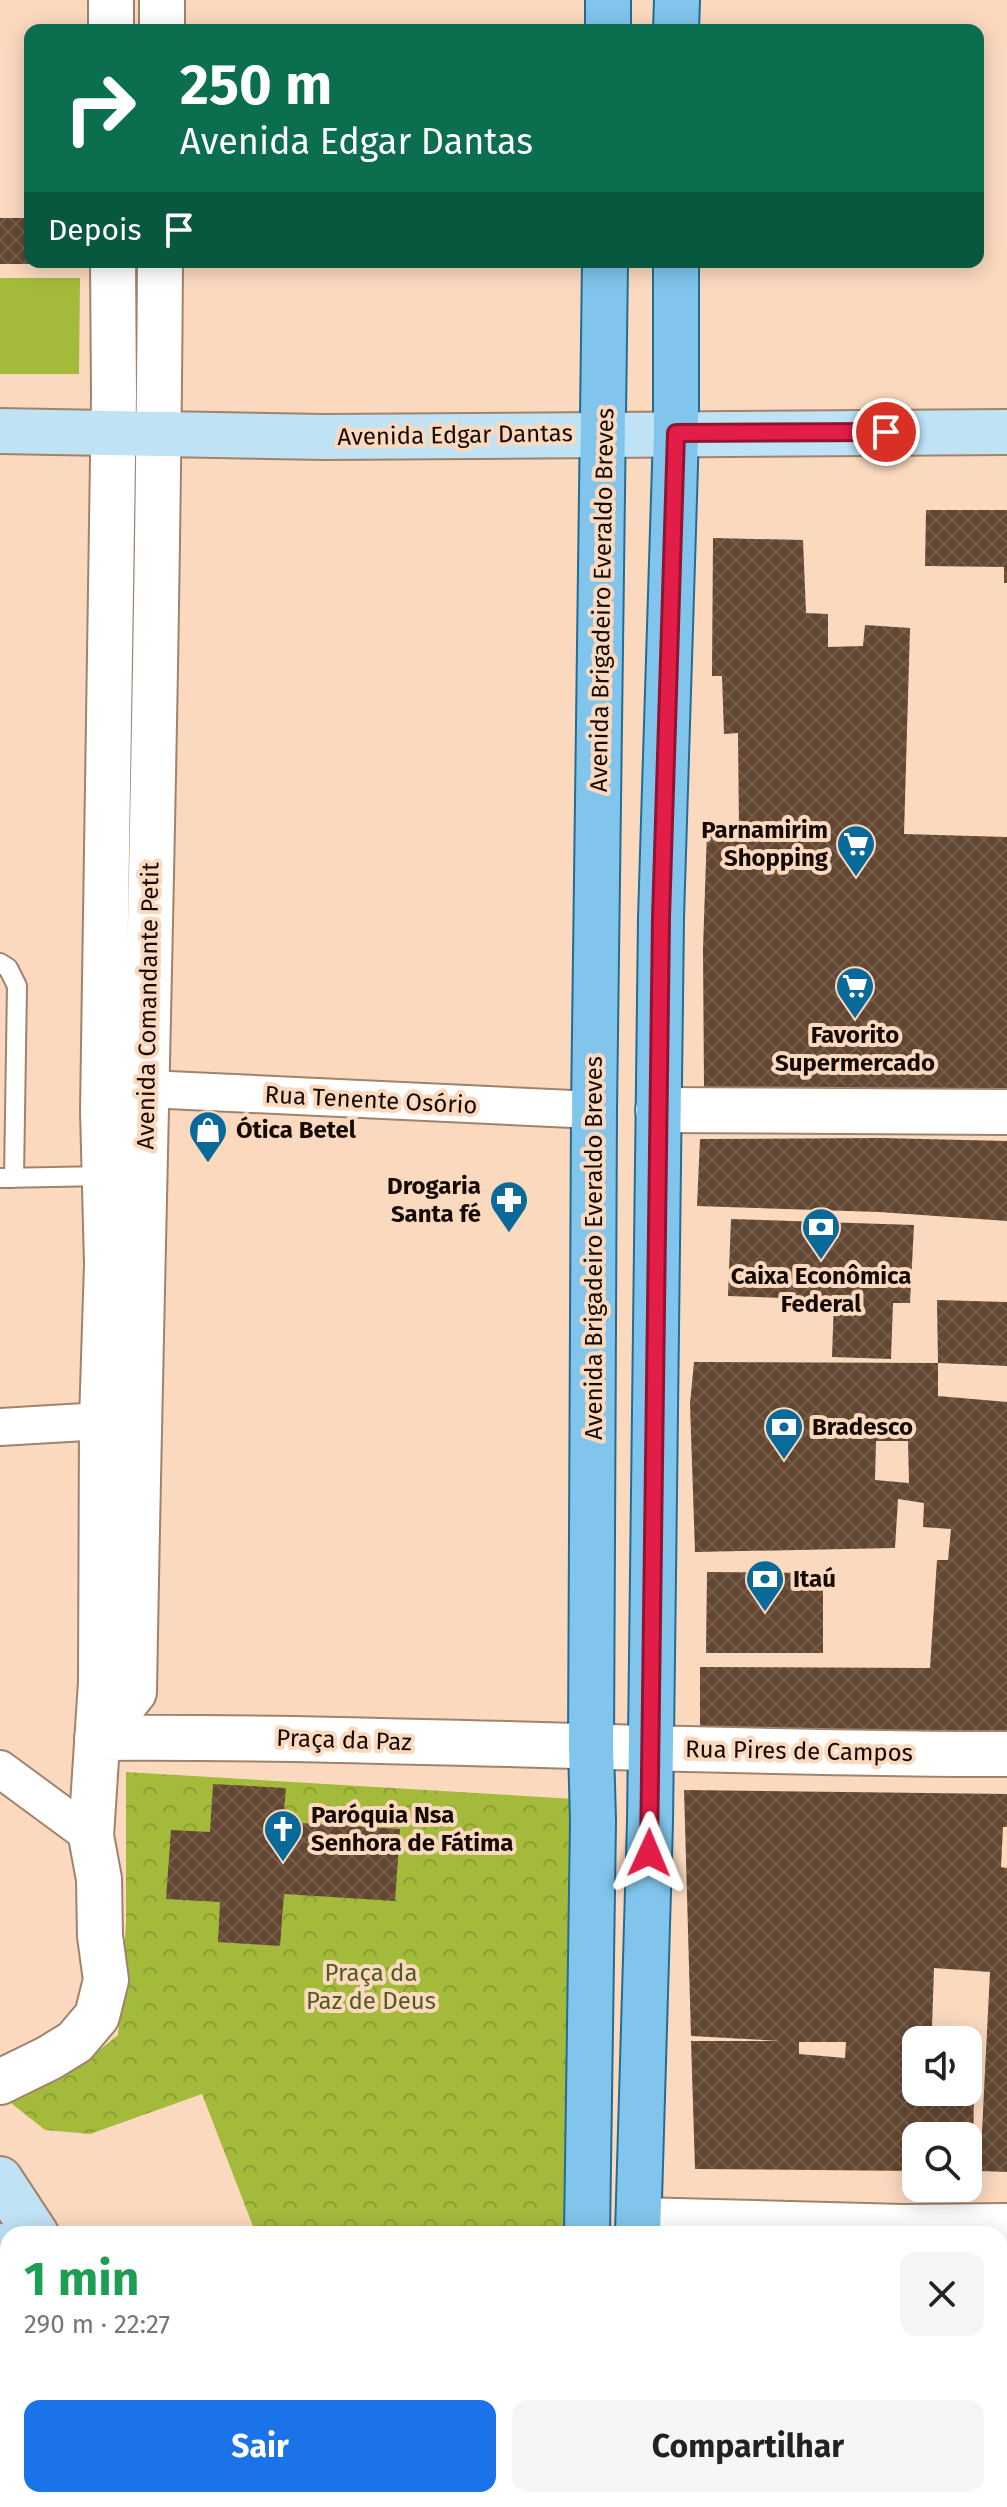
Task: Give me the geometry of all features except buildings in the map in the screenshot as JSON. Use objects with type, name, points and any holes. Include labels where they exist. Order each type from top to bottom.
[{"type":"main road","points":[[608,0],[608,24]]},
{"type":"main road","points":[[676,24],[677,0]]},
{"type":"main road","name":"Avenida Brigadeiro Everaldo Breves","points":[[587,2226],[593,1821],[594,1110],[605,268]]},
{"type":"main road","points":[[638,2226],[650,1822],[663,801],[676,433],[676,268]]},
{"type":"main road","name":"Avenida Edgar Dantas","points":[[0,431],[325,437],[1007,432]]},
{"type":"main road","points":[[0,2179],[31,2226]]},
{"type":"street","points":[[111,0],[111,24]]},
{"type":"street","points":[[162,0],[162,24]]},
{"type":"street","name":"Avenida Comandante Petit","points":[[97,1738],[134,1692],[124,1263],[105,1176],[103,1111],[113,268]]},
{"type":"street","name":"Avenida Comandante Petit","points":[[0,2082],[75,2042],[97,2016],[106,1980],[100,1936],[99,1879],[91,1836],[101,1682],[102,1421],[147,1089],[160,434],[160,268]]},
{"type":"street","name":"Rua Tenente Osório","points":[[147,1089],[594,1110]]},
{"type":"street","points":[[658,1110],[1007,1112]]},
{"type":"street","points":[[0,1427],[102,1421]]},
{"type":"street","name":"Praça da Paz","points":[[97,1738],[338,1738],[591,1748]]},
{"type":"street","name":"Rua Pires de Campos","points":[[591,1748],[1007,1754]]},
{"type":"street","points":[[0,1769],[91,1836]]},
{"type":"lane","points":[[0,963],[8,968],[17,986],[7,1178],[105,1176]]},
{"type":"green space","points":[[0,278],[80,278],[79,374],[0,374]]},
{"type":"green space","name":"Praça da Paz de Deus","points":[[126,1772],[575,1799],[569,2226],[253,2226],[202,2094],[90,2134],[45,2130],[11,2103],[81,2065],[118,2035],[126,1924]]},
{"type":"place","name":"Parnamirim Shopping","points":[[856,878]]},
{"type":"place","name":"Favorito Supermercado","points":[[855,1020]]},
{"type":"place","name":"Ótica Betel","points":[[208,1164]]},
{"type":"place","name":"Drogaria Santa fé","points":[[509,1234]]},
{"type":"place","name":"Caixa Econômica Federal","points":[[821,1261]]},
{"type":"place","name":"Bradesco","points":[[784,1461]]},
{"type":"place","name":"Itaú","points":[[765,1613]]},
{"type":"place","name":"Paróquia Nsa Senhora de Fátima","points":[[283,1863]]},
{"type":"route","points":[[649,1853],[663,801],[676,433],[886,432]]}]
